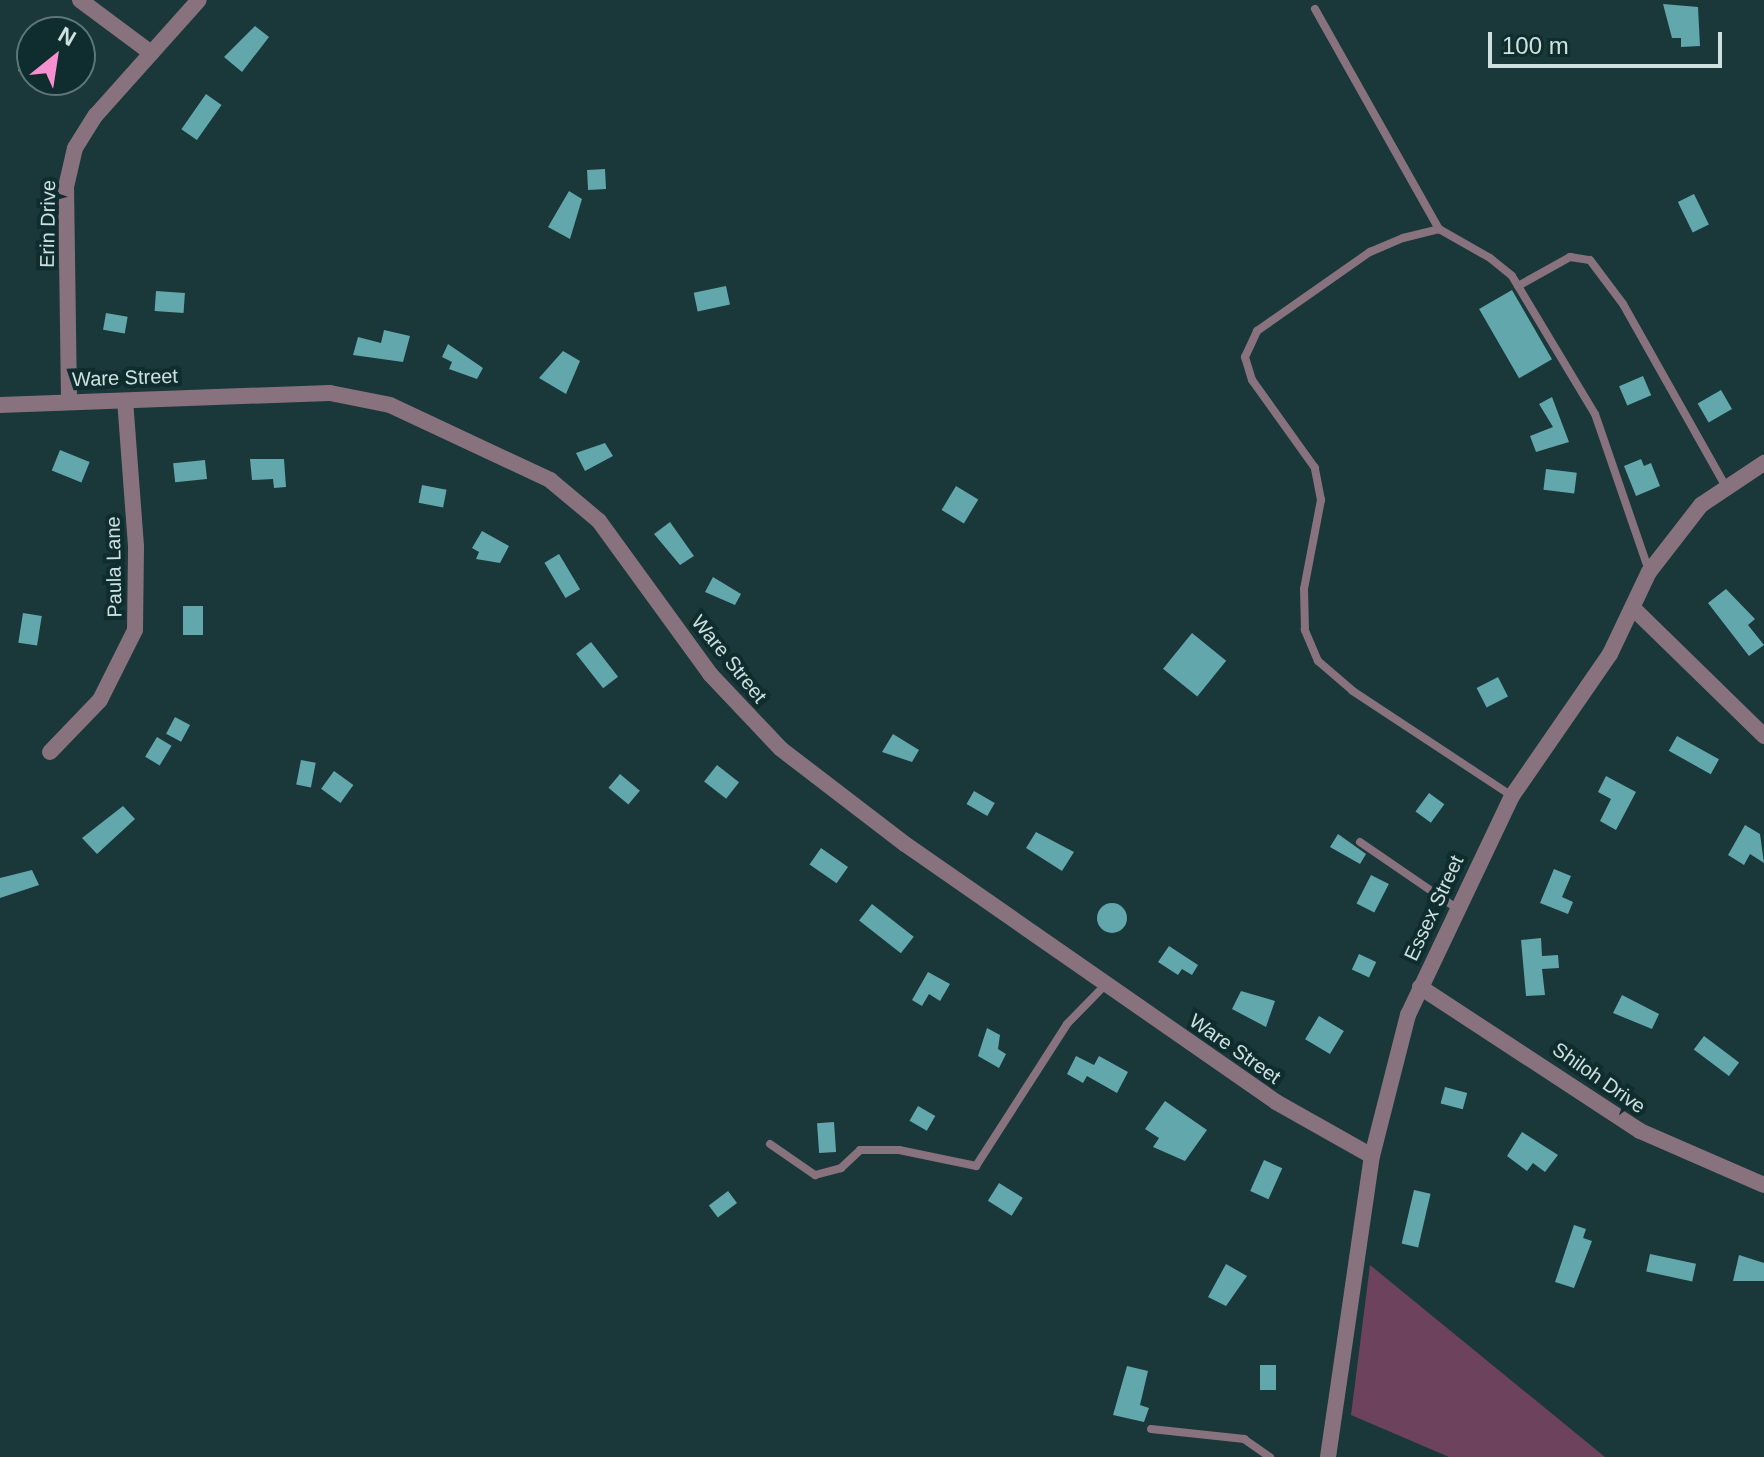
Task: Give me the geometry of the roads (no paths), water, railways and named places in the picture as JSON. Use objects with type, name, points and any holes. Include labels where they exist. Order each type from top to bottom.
[{"type":"street","points":[[80,0],[151,53]]},
{"type":"street","name":"Erin Drive","points":[[69,399],[70,167],[91,122],[199,0]]},
{"type":"street","name":"Ware Street","points":[[0,405],[69,399],[125,401],[330,393],[390,405],[550,480],[599,521],[710,674],[781,749],[1106,984],[1305,1122],[1372,1156]]},
{"type":"street","name":"Paula Lane","points":[[50,752],[100,700],[135,630],[136,546],[125,401]]},
{"type":"street","name":"Essex Street","points":[[1328,1457],[1372,1156],[1389,1078],[1420,987],[1455,907],[1512,796],[1634,609],[1649,572],[1677,530],[1726,487],[1764,463]]},
{"type":"street","points":[[1634,609],[1764,736]]},
{"type":"street","name":"Shiloh Drive","points":[[1420,987],[1640,1131],[1764,1185]]},
{"type":"lane","points":[[1315,9],[1439,229],[1490,258],[1518,286],[1595,414],[1649,572]]},
{"type":"lane","points":[[1439,229],[1370,252],[1284,307],[1257,331],[1245,357],[1252,380],[1315,468],[1321,500],[1304,589],[1305,630],[1318,661],[1353,691],[1512,796]]},
{"type":"lane","points":[[1518,286],[1570,257],[1590,260],[1623,304],[1726,487]]},
{"type":"lane","points":[[1360,842],[1455,907]]},
{"type":"lane","points":[[770,1144],[815,1175],[841,1168],[860,1150],[899,1150],[976,1166],[1067,1024],[1106,984]]},
{"type":"lane","points":[[1151,1429],[1244,1439],[1270,1457]]}]
